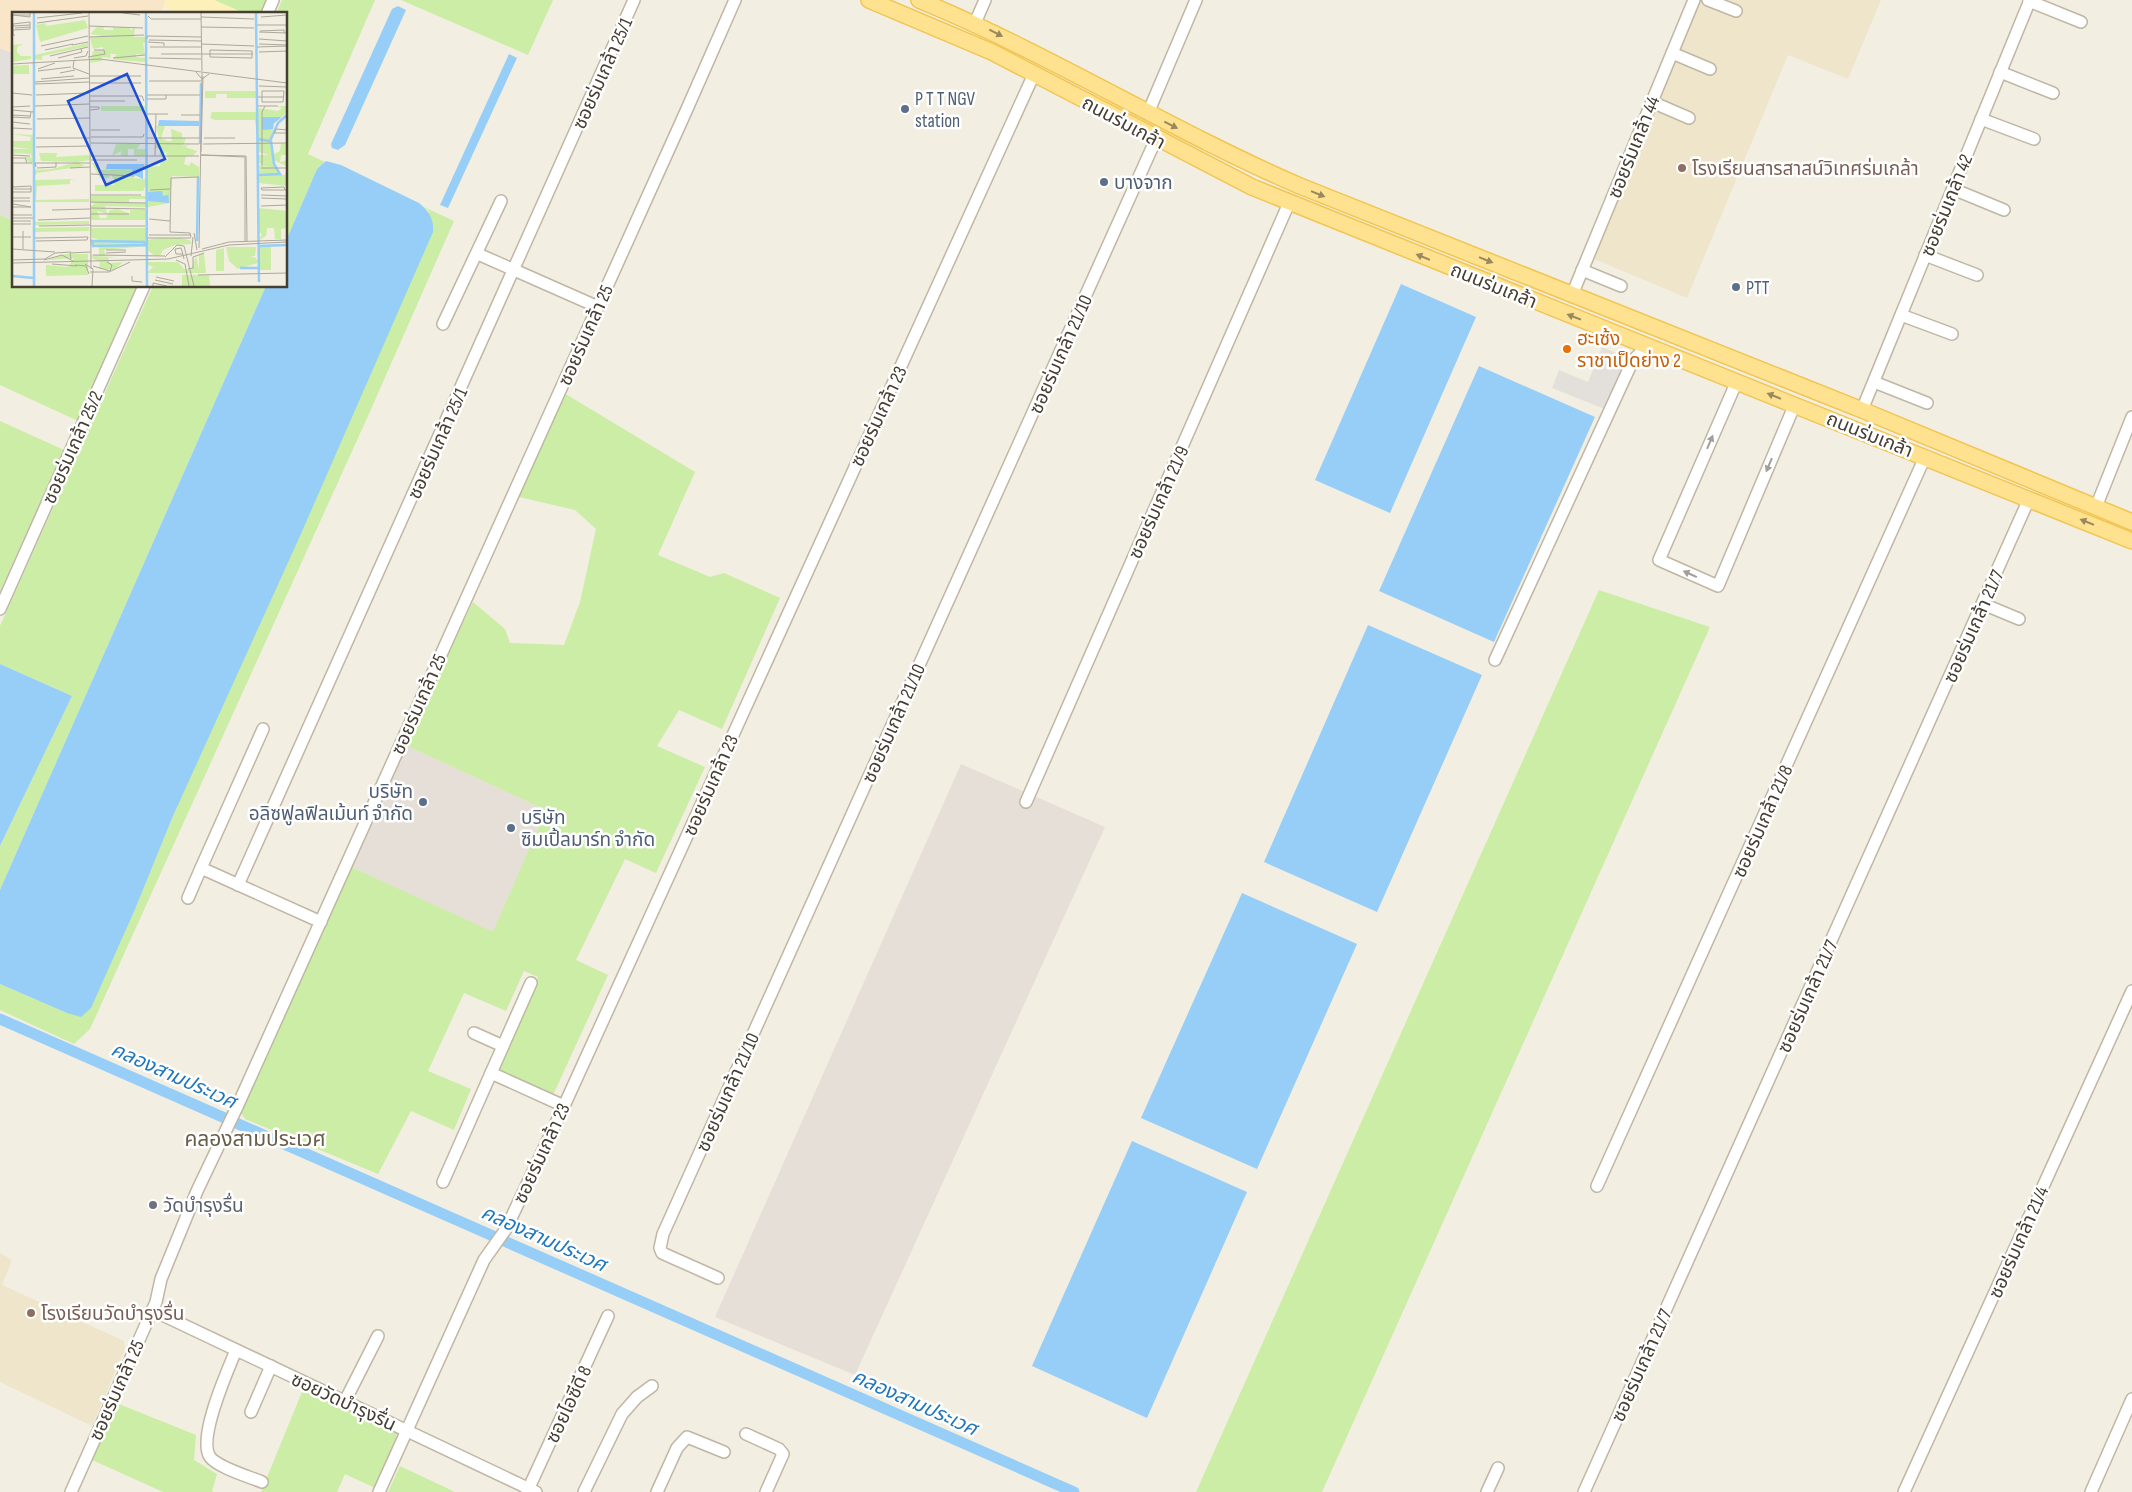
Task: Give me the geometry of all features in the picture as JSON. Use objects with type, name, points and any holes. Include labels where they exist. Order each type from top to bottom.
[{"type":"main road","name":"ถนนร่มเกล้า","points":[[869,0],[957,36],[1229,176],[1289,203],[1795,404],[2132,541]]},
{"type":"main road","name":"ถนนร่มเกล้า","points":[[919,0],[975,23],[1220,150],[1300,186],[1862,410],[2132,522]]},
{"type":"street","points":[[268,12],[273,0]]},
{"type":"street","name":"ซอยร่มเกล้า 25/1","points":[[238,885],[634,0]]},
{"type":"street","name":"ซอยร่มเกล้า 25","points":[[71,1492],[152,1310],[161,1279],[197,1191],[238,1107],[735,0]]},
{"type":"street","points":[[975,23],[985,0]]},
{"type":"street","points":[[1148,113],[1196,0]]},
{"type":"street","name":"ซอยร่มเกล้า 44","points":[[1572,295],[1694,0]]},
{"type":"street","points":[[1708,0],[1736,11]]},
{"type":"street","points":[[2030,1],[2081,22]]},
{"type":"street","name":"ซอยร่มเกล้า 42","points":[[1862,410],[2030,1]]},
{"type":"street","points":[[1672,54],[1710,69]]},
{"type":"street","points":[[2000,72],[2053,93]]},
{"type":"street","name":"ซอยร่มเกล้า 23","points":[[379,1492],[484,1260],[506,1229],[564,1106],[1034,74]]},
{"type":"street","points":[[1652,102],[1689,118]]},
{"type":"street","points":[[1981,119],[2034,139]]},
{"type":"street","name":"ซอยร่มเกล้า 21/10","points":[[718,1278],[662,1253],[660,1248],[663,1234],[1156,139]]},
{"type":"street","points":[[1953,189],[2004,210]]},
{"type":"street","points":[[443,324],[478,254],[501,201]]},
{"type":"street","name":"ซอยร่มเกล้า 21/9","points":[[1026,802],[1289,203]]},
{"type":"street","points":[[478,254],[598,307]]},
{"type":"street","points":[[1926,255],[1977,275]]},
{"type":"street","points":[[1582,270],[1621,286]]},
{"type":"street","name":"ซอยร่มเกล้า 25/2","points":[[0,608],[143,288]]},
{"type":"street","points":[[1902,315],[1952,334]]},
{"type":"street","points":[[1495,660],[1633,360],[1648,346]]},
{"type":"street","points":[[1736,381],[1659,560],[1718,586],[1795,404]]},
{"type":"street","points":[[1874,382],[1927,403]]},
{"type":"street","points":[[2096,507],[2132,417]]},
{"type":"street","name":"ซอยร่มเกล้า 21/8","points":[[1597,1186],[1925,457]]},
{"type":"street","name":"ซอยร่มเกล้า 21/7","points":[[1584,1492],[2029,499]]},
{"type":"street","points":[[1983,604],[2019,619]]},
{"type":"street","points":[[188,898],[263,729]]},
{"type":"street","points":[[201,868],[321,922]]},
{"type":"street","points":[[442,1182],[531,983]]},
{"type":"street","name":"ซอยร่มเกล้า 21/4","points":[[1904,1492],[2132,991]]},
{"type":"street","points":[[474,1034],[502,1046]]},
{"type":"street","points":[[491,1073],[564,1106]]},
{"type":"street","name":"ซอยวัดบำรุงรื่น","points":[[152,1310],[407,1430],[531,1491]]},
{"type":"street","name":"ซอยไอซีดี 8","points":[[531,1491],[608,1316]]},
{"type":"street","points":[[345,1401],[378,1336]]},
{"type":"street","points":[[236,1350],[210,1419],[207,1450],[216,1462],[262,1482]]},
{"type":"street","points":[[251,1412],[272,1366]]},
{"type":"street","points":[[584,1492],[622,1414],[633,1401],[652,1386]]},
{"type":"street","points":[[2091,1492],[2132,1399]]},
{"type":"street","points":[[746,1434],[779,1449],[783,1454],[766,1492]]},
{"type":"street","points":[[657,1492],[677,1448],[687,1437],[724,1452]]},
{"type":"street","points":[[1487,1492],[1498,1468]]},
{"type":"shaded area","points":[[0,0],[166,0],[161,12],[12,12],[12,53],[0,48]]},
{"type":"shaded area","name":"โรงเรียนสารสาสน์วิเทศร่มเกล้า","points":[[1694,0],[1881,0],[1848,79],[1788,55],[1687,298],[1587,256]]},
{"type":"shaded area","points":[[0,48],[12,53],[12,220],[0,215]]},
{"type":"shaded area","points":[[1602,347],[1633,360],[1612,412],[1552,388],[1559,370],[1588,382]]},
{"type":"shaded area","points":[[405,745],[546,810],[493,933],[349,866]]},
{"type":"shaded area","points":[[961,764],[1105,827],[855,1375],[715,1317]]},
{"type":"shaded area","name":"โรงเรียนวัดบำรุงรื่น","points":[[0,1253],[12,1260],[2,1285],[124,1341],[125,1349],[92,1426],[0,1382]]},
{"type":"green space","points":[[214,0],[268,0],[263,12],[241,12]]},
{"type":"green space","points":[[282,0],[375,0],[308,154],[325,162],[317,169],[288,236],[288,12],[277,12]]},
{"type":"green space","points":[[401,0],[553,0],[528,55]]},
{"type":"green space","points":[[424,207],[454,221],[368,416],[90,1029],[74,1044],[0,1010],[0,984],[67,1013],[136,907],[429,211]]},
{"type":"green space","points":[[0,215],[12,220],[12,288],[138,288],[78,421],[0,385]]},
{"type":"green space","points":[[152,288],[265,288],[0,890],[0,846],[72,696],[0,664],[0,626]]},
{"type":"green space","points":[[564,393],[695,472],[658,555],[710,577],[724,573],[780,598],[722,729],[679,710],[657,746],[705,767],[656,873],[625,859],[576,960],[608,975],[549,1104],[494,1080],[538,977],[524,971],[506,1011],[464,993],[428,1071],[471,1089],[454,1130],[411,1111],[378,1174],[245,1119],[240,1111],[349,866],[493,932],[546,810],[405,745],[473,602],[505,629],[510,643],[564,645],[580,602],[596,529],[575,510],[519,497]]},
{"type":"green space","points":[[0,421],[64,450],[0,591]]},
{"type":"green space","points":[[1599,590],[1710,627],[1322,1492],[1196,1492]]},
{"type":"green space","points":[[304,1387],[389,1426],[397,1432],[395,1443],[375,1488],[345,1474],[337,1492],[261,1492]]},
{"type":"green space","points":[[114,1402],[196,1435],[194,1460],[217,1474],[212,1491],[214,1492],[163,1492],[90,1459]]},
{"type":"green space","points":[[400,1466],[455,1492],[388,1492]]},
{"type":"sand","points":[[166,0],[214,0],[241,12],[174,12],[163,6]]},
{"type":"water","points":[[398,6],[406,10],[345,145],[338,150],[332,148],[331,144],[392,9]]},
{"type":"water","points":[[509,54],[517,58],[448,208],[440,205]]},
{"type":"water","points":[[326,161],[341,165],[419,203],[430,216],[433,223],[433,232],[300,536],[173,816],[136,907],[91,1008],[81,1017],[67,1013],[0,984],[0,890],[265,288],[288,288],[288,236],[317,169]]},
{"type":"water","points":[[1401,284],[1476,317],[1390,513],[1315,480]]},
{"type":"water","points":[[1479,366],[1595,417],[1494,642],[1379,591]]},
{"type":"water","points":[[1368,625],[1482,675],[1377,912],[1264,862]]},
{"type":"water","points":[[0,664],[72,696],[0,846]]},
{"type":"water","points":[[1242,893],[1357,944],[1257,1169],[1141,1118]]},
{"type":"water","points":[[1132,1141],[1247,1192],[1147,1418],[1032,1366]]},
{"type":"waterway","name":"คลองสามประเวศ","points":[[0,1019],[1074,1492]]},
{"type":"place","name":"P T T NGV station","points":[[905,109]]},
{"type":"place","name":"โรงเรียนสารสาสน์วิเทศร่มเกล้า","points":[[1682,168]]},
{"type":"place","name":"บางจาก","points":[[1104,182]]},
{"type":"place","name":"PTT","points":[[1736,287]]},
{"type":"place","name":"ฮะเซ้ง ราชาเป็ดย่าง 2","points":[[1567,349]]},
{"type":"place","name":"บริษัท อลิซฟูลฟิลเม้นท์ จำกัด","points":[[423,802]]},
{"type":"place","name":"บริษัท ซิมเปิ้ลมาร์ท จำกัด","points":[[511,828]]},
{"type":"place","name":"วัดบำรุงรื่น","points":[[153,1205]]},
{"type":"place","name":"โรงเรียนวัดบำรุงรื่น","points":[[31,1313]]},
{"type":"district","name":"คลองสามประเวศ","points":[[255,1139]]}]
